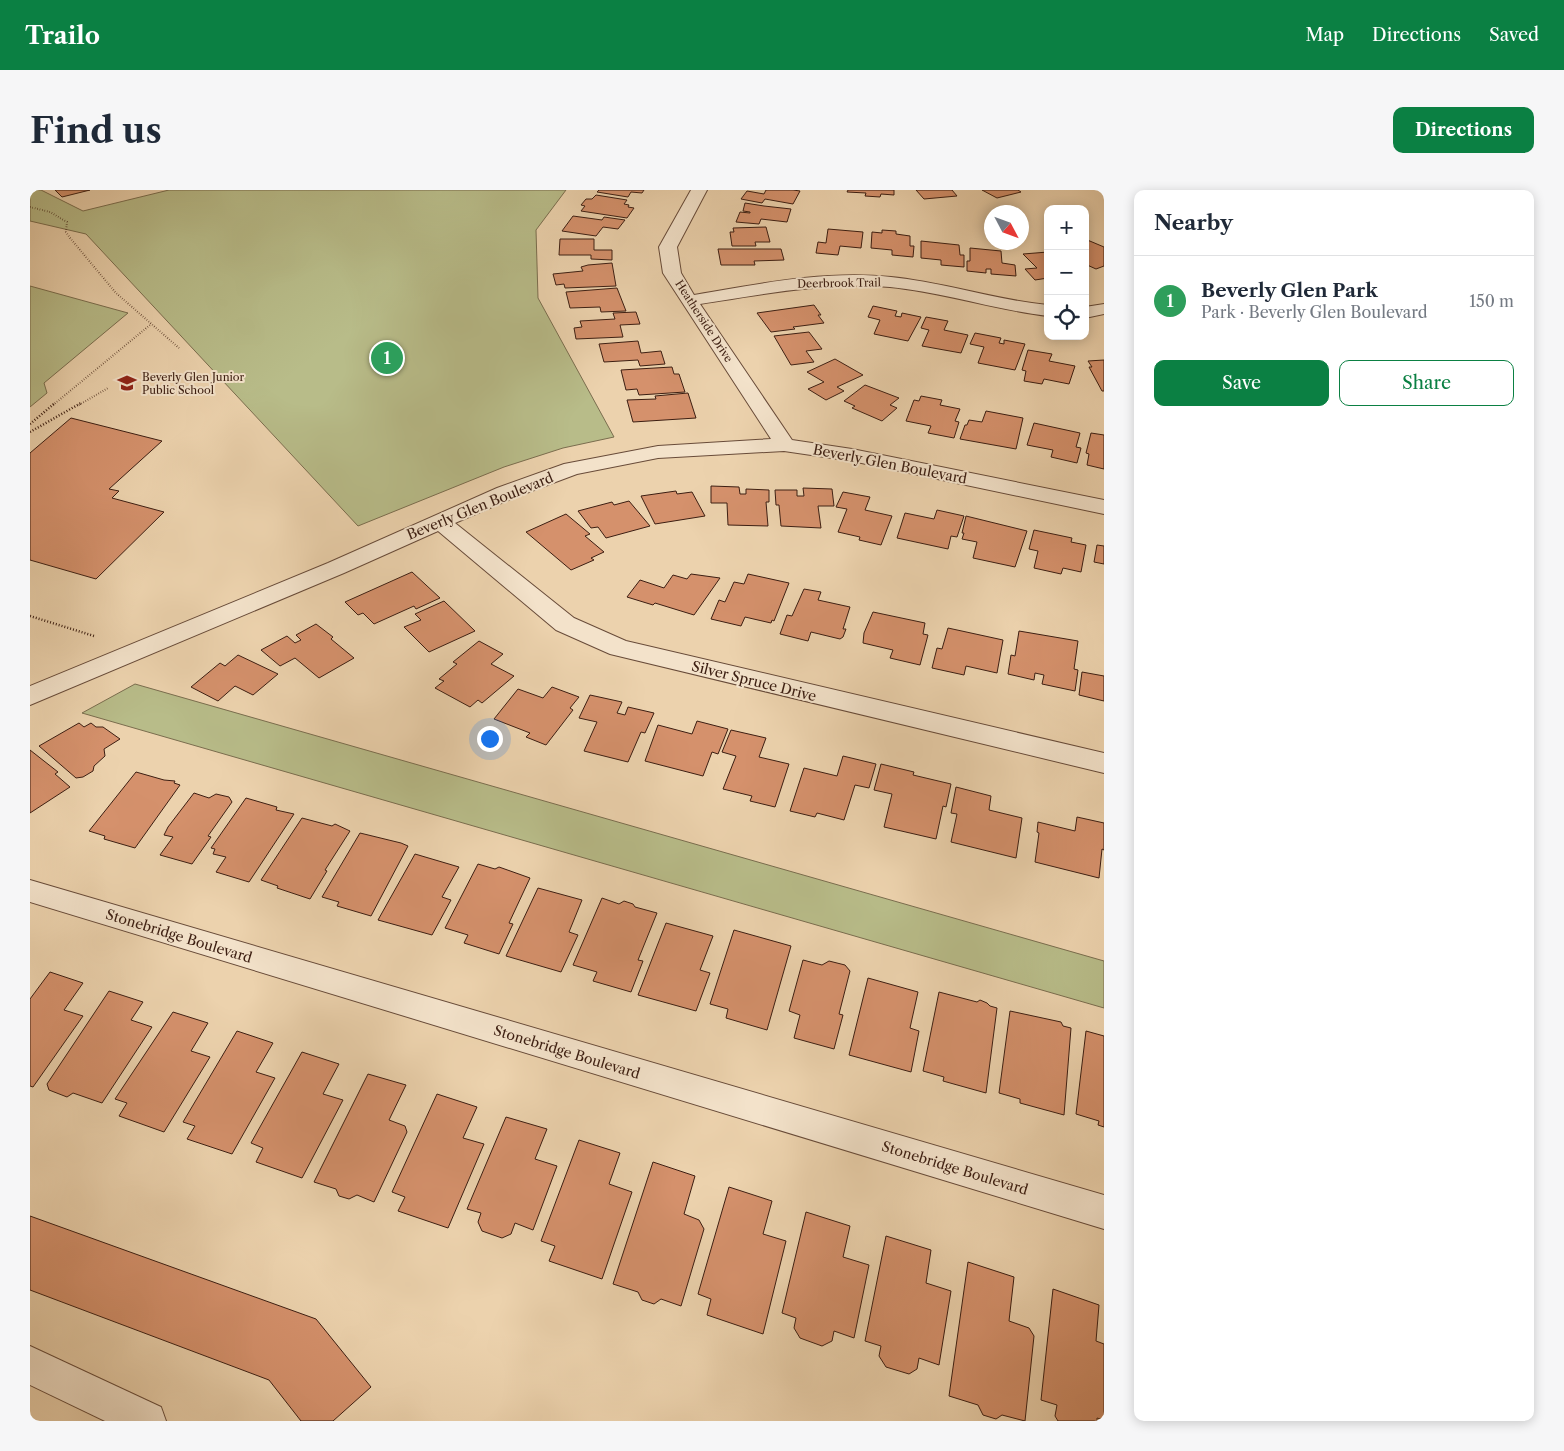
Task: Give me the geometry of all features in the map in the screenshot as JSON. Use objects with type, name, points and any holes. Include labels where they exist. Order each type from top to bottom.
[{"type":"street","name":"Heatherside Drive","points":[[700,190],[668,247],[672,273],[688,301],[777,431],[784,445]]},
{"type":"street","name":"Deerbrook Trail","points":[[688,301],[790,284],[850,281],[890,282],[1044,310]]},
{"type":"street","points":[[1089,312],[1104,309]]},
{"type":"street","name":"Beverly Glen Boulevard","points":[[30,696],[336,568],[504,493],[572,469],[658,452],[784,445],[852,455],[1104,507]]},
{"type":"street","name":"Silver Spruce Drive","points":[[440,522],[565,624],[619,648],[1104,763]]},
{"type":"street","name":"Stonebridge Boulevard","points":[[30,892],[1104,1212]]},
{"type":"street","points":[[32,1368],[147,1421]]},
{"type":"path","points":[[30,207],[56,215],[67,222],[66,232],[116,293],[150,325],[179,348]]},
{"type":"path","points":[[30,424],[150,325]]},
{"type":"path","points":[[30,432],[108,388]]},
{"type":"path","points":[[30,616],[94,636]]},
{"type":"green space","points":[[30,190],[41,190],[83,211],[169,190],[566,190],[536,230],[538,298],[614,437],[563,448],[504,467],[358,526],[86,234],[30,221]]},
{"type":"green space","points":[[30,286],[128,313],[44,383],[47,393],[30,407]]},
{"type":"green space","points":[[135,684],[1104,961],[1104,1008],[82,713]]},
{"type":"building","points":[[55,190],[90,190],[62,197]]},
{"type":"building","points":[[599,190],[644,190],[642,193],[631,192],[628,197],[597,192]]},
{"type":"building","points":[[766,190],[800,191],[793,204],[765,199],[762,203],[741,199],[747,191],[764,194]]},
{"type":"building","points":[[848,190],[894,190],[894,195],[881,194],[880,197],[865,196],[866,193],[847,192]]},
{"type":"building","points":[[916,190],[952,190],[957,196],[924,199]]},
{"type":"building","points":[[982,190],[1018,190],[1021,192],[997,198]]},
{"type":"building","points":[[596,195],[627,200],[624,204],[634,208],[627,218],[581,211],[585,206],[581,205],[586,199],[592,199]]},
{"type":"building","points":[[745,203],[791,209],[787,222],[761,219],[759,224],[736,222],[740,212],[750,213],[743,211]]},
{"type":"building","points":[[573,216],[602,220],[604,217],[625,220],[618,229],[603,227],[596,236],[562,231]]},
{"type":"building","points":[[766,227],[770,242],[755,242],[756,246],[732,246],[730,232],[734,232],[733,228]]},
{"type":"building","points":[[828,229],[863,232],[861,248],[840,246],[838,255],[816,253],[818,242],[826,243]]},
{"type":"building","points":[[882,230],[896,231],[896,234],[910,236],[910,246],[914,246],[913,257],[892,255],[892,250],[871,248],[872,232],[882,233]]},
{"type":"building","points":[[560,239],[594,239],[594,250],[612,250],[612,260],[591,259],[591,255],[559,255]]},
{"type":"building","points":[[921,241],[959,245],[960,255],[964,255],[964,267],[941,265],[941,260],[921,258]]},
{"type":"building","points":[[1089,241],[1104,247],[1104,266],[1096,269],[1089,266]]},
{"type":"building","points":[[970,248],[1001,251],[1002,263],[1015,265],[1016,276],[991,274],[991,269],[986,269],[986,273],[967,271],[967,261],[970,261]]},
{"type":"building","points":[[718,249],[781,249],[784,260],[754,261],[755,265],[721,265]]},
{"type":"building","points":[[1044,252],[1044,279],[1035,280],[1025,269],[1037,268],[1023,254]]},
{"type":"building","points":[[612,263],[616,286],[565,288],[564,284],[556,285],[553,274],[583,271],[581,267]]},
{"type":"building","points":[[617,288],[626,311],[601,312],[600,307],[570,308],[566,292]]},
{"type":"building","points":[[814,305],[824,323],[793,327],[795,329],[771,332],[757,313]]},
{"type":"building","points":[[873,306],[897,311],[895,316],[901,317],[902,313],[921,317],[908,341],[874,334],[880,320],[868,317]]},
{"type":"building","points":[[636,312],[640,324],[620,325],[623,337],[576,339],[574,328],[582,327],[580,321],[615,319],[613,313]]},
{"type":"building","points":[[926,317],[948,321],[944,330],[968,335],[961,353],[922,346],[929,330],[921,328]]},
{"type":"building","points":[[809,332],[822,349],[806,351],[814,362],[791,365],[774,336]]},
{"type":"building","points":[[975,333],[1001,338],[999,343],[1004,344],[1004,340],[1025,344],[1015,370],[978,363],[984,347],[970,344]]},
{"type":"building","points":[[638,341],[641,353],[661,351],[665,364],[640,366],[638,360],[604,362],[599,344]]},
{"type":"building","points":[[1028,350],[1052,354],[1049,361],[1075,366],[1069,384],[1044,379],[1042,384],[1024,381],[1026,371],[1022,370]]},
{"type":"building","points":[[835,359],[863,375],[837,387],[844,391],[826,400],[808,389],[824,382],[807,372]]},
{"type":"building","points":[[1104,360],[1104,391],[1102,391],[1089,367],[1092,367],[1088,361]]},
{"type":"building","points":[[672,367],[674,374],[679,374],[685,392],[639,395],[637,389],[626,390],[621,370]]},
{"type":"building","points":[[865,385],[899,398],[890,405],[897,408],[882,421],[852,408],[855,406],[844,401]]},
{"type":"building","points":[[688,393],[696,418],[633,422],[627,400],[656,399],[655,396]]},
{"type":"building","points":[[921,396],[942,400],[940,405],[960,409],[955,421],[959,422],[954,438],[928,433],[931,426],[906,421],[914,400],[919,401]]},
{"type":"building","points":[[986,411],[1023,418],[1016,449],[960,439],[969,420],[982,422]]},
{"type":"building","points":[[71,418],[162,441],[109,489],[119,491],[112,498],[164,512],[96,579],[30,560],[30,453]]},
{"type":"building","points":[[1034,423],[1080,433],[1076,447],[1081,448],[1077,463],[1051,457],[1053,450],[1027,445]]},
{"type":"building","points":[[1091,433],[1104,435],[1104,469],[1087,465],[1089,454],[1086,453]]},
{"type":"building","points":[[711,486],[739,487],[740,494],[746,494],[746,489],[769,490],[769,502],[766,502],[768,526],[728,525],[727,503],[711,503]]},
{"type":"building","points":[[803,488],[832,489],[834,506],[818,506],[821,528],[781,526],[775,490],[797,490],[797,496],[804,496]]},
{"type":"building","points":[[676,491],[677,494],[692,492],[705,516],[655,524],[641,496]]},
{"type":"building","points":[[843,492],[870,497],[865,510],[892,516],[881,545],[859,540],[860,537],[838,532],[847,509],[836,507]]},
{"type":"building","points":[[629,501],[650,526],[606,538],[598,527],[591,528],[578,511],[612,502],[614,505]]},
{"type":"building","points":[[937,510],[964,516],[957,537],[951,536],[948,549],[897,538],[905,513],[934,519]]},
{"type":"building","points":[[566,514],[590,534],[585,536],[604,552],[591,558],[594,560],[571,570],[526,532]]},
{"type":"building","points":[[966,516],[1027,531],[1015,567],[973,558],[977,542],[962,539]]},
{"type":"building","points":[[1034,530],[1072,538],[1071,542],[1086,545],[1081,572],[1063,568],[1061,574],[1034,568],[1038,551],[1029,549]]},
{"type":"building","points":[[1097,545],[1104,546],[1104,564],[1094,562]]},
{"type":"building","points":[[412,572],[440,598],[416,609],[414,606],[374,624],[363,613],[358,615],[345,602]]},
{"type":"building","points":[[691,574],[720,578],[694,615],[627,597],[640,580],[664,588],[673,575],[687,579]]},
{"type":"building","points":[[748,574],[789,583],[774,621],[772,620],[771,623],[745,617],[741,626],[711,619],[719,600],[725,602],[734,582],[744,584]]},
{"type":"building","points":[[804,589],[821,592],[818,600],[850,607],[843,629],[846,629],[843,637],[840,639],[811,632],[808,641],[780,634],[787,615],[792,616]]},
{"type":"building","points":[[444,601],[475,631],[429,652],[404,627],[421,620],[415,614]]},
{"type":"building","points":[[873,612],[925,623],[923,634],[928,635],[920,665],[890,658],[893,650],[863,643],[864,633]]},
{"type":"building","points":[[316,624],[333,637],[331,639],[354,658],[319,678],[295,658],[280,666],[261,650],[287,636],[295,643],[301,640],[296,635]]},
{"type":"building","points":[[948,628],[1003,640],[997,673],[966,666],[964,675],[932,668],[937,648],[942,649]]},
{"type":"building","points":[[1019,631],[1078,641],[1074,669],[1078,670],[1075,691],[1042,684],[1044,675],[1035,673],[1034,680],[1008,674],[1011,655],[1015,656]]},
{"type":"building","points":[[479,641],[503,654],[491,664],[514,676],[482,703],[478,700],[470,707],[435,688],[444,681],[439,679],[457,664],[453,662]]},
{"type":"building","points":[[238,655],[278,674],[253,695],[235,686],[218,701],[191,687],[220,663],[225,666]]},
{"type":"building","points":[[1082,672],[1104,676],[1104,701],[1079,695]]},
{"type":"building","points":[[552,687],[579,697],[570,708],[573,710],[546,745],[526,737],[530,733],[494,719],[518,689],[543,698]]},
{"type":"building","points":[[590,695],[622,702],[617,713],[625,715],[628,707],[654,713],[645,733],[641,732],[628,762],[584,751],[597,722],[579,718]]},
{"type":"building","points":[[697,721],[728,729],[718,754],[712,752],[703,776],[645,761],[658,725],[692,734]]},
{"type":"building","points":[[79,723],[84,727],[91,723],[96,727],[103,727],[120,739],[104,749],[105,756],[94,766],[93,771],[83,777],[76,778],[39,746]]},
{"type":"building","points":[[731,730],[766,738],[759,757],[789,764],[775,807],[750,801],[752,796],[723,789],[736,756],[722,752]]},
{"type":"building","points":[[30,750],[58,772],[55,774],[70,787],[30,813]]},
{"type":"building","points":[[843,756],[876,764],[869,788],[855,785],[844,820],[817,813],[815,817],[790,811],[804,768],[837,776]]},
{"type":"building","points":[[881,764],[914,772],[913,775],[951,784],[946,807],[943,806],[936,839],[884,827],[892,794],[874,790]]},
{"type":"building","points":[[136,772],[175,781],[174,783],[180,785],[135,848],[104,839],[105,836],[89,831]]},
{"type":"building","points":[[956,787],[991,796],[989,810],[1022,818],[1016,858],[951,842],[957,814],[951,813]]},
{"type":"building","points":[[194,793],[209,798],[216,794],[229,797],[232,802],[208,836],[211,837],[192,864],[160,855],[173,837],[164,835],[168,827]]},
{"type":"building","points":[[246,798],[277,807],[276,810],[294,814],[249,882],[216,872],[226,857],[213,854],[215,849],[211,848]]},
{"type":"building","points":[[1077,817],[1104,823],[1104,850],[1102,849],[1099,878],[1035,862],[1039,833],[1037,832],[1038,822],[1075,831]]},
{"type":"building","points":[[302,818],[332,826],[335,824],[350,831],[325,870],[327,871],[310,899],[277,888],[278,886],[261,880]]},
{"type":"building","points":[[360,833],[408,846],[371,916],[337,906],[339,902],[322,897]]},
{"type":"building","points":[[415,854],[459,867],[442,897],[451,900],[432,935],[378,920]]},
{"type":"building","points":[[478,864],[495,869],[499,867],[530,878],[509,923],[513,924],[499,954],[464,943],[468,935],[445,928]]},
{"type":"building","points":[[538,888],[582,900],[569,932],[578,935],[561,972],[506,956]]},
{"type":"building","points":[[602,898],[619,904],[624,901],[633,904],[635,907],[657,913],[638,960],[643,961],[631,992],[593,981],[597,972],[573,965]]},
{"type":"building","points":[[666,923],[713,936],[700,970],[710,973],[696,1011],[638,995]]},
{"type":"building","points":[[734,930],[791,946],[767,1030],[726,1018],[728,1009],[710,1004]]},
{"type":"building","points":[[803,960],[822,965],[829,961],[845,965],[850,971],[839,1014],[843,1015],[834,1049],[794,1038],[800,1015],[789,1011]]},
{"type":"building","points":[[50,972],[83,983],[64,1010],[83,1016],[33,1087],[30,1086],[30,999]]},
{"type":"building","points":[[868,978],[918,992],[910,1028],[919,1031],[911,1072],[849,1055]]},
{"type":"building","points":[[109,991],[143,1002],[131,1020],[152,1027],[102,1103],[73,1093],[67,1097],[49,1090],[47,1084]]},
{"type":"building","points":[[939,992],[977,1002],[980,1000],[997,1008],[986,1093],[943,1081],[944,1077],[923,1071]]},
{"type":"building","points":[[1010,1011],[1061,1022],[1063,1026],[1071,1028],[1064,1115],[1020,1103],[1020,1099],[999,1093]]},
{"type":"building","points":[[173,1012],[208,1023],[191,1051],[210,1057],[164,1132],[119,1116],[127,1103],[115,1099]]},
{"type":"building","points":[[237,1031],[273,1043],[256,1072],[275,1078],[232,1154],[187,1139],[195,1126],[183,1122]]},
{"type":"building","points":[[1086,1031],[1104,1036],[1104,1127],[1098,1125],[1099,1121],[1076,1114]]},
{"type":"building","points":[[302,1052],[339,1064],[323,1094],[343,1100],[302,1178],[256,1162],[263,1148],[251,1143]]},
{"type":"building","points":[[368,1074],[406,1085],[389,1120],[405,1126],[407,1132],[374,1202],[357,1195],[349,1199],[339,1196],[336,1189],[314,1182]]},
{"type":"building","points":[[437,1094],[477,1107],[463,1138],[484,1144],[448,1228],[398,1211],[405,1197],[392,1192]]},
{"type":"building","points":[[506,1117],[547,1129],[535,1159],[557,1166],[533,1230],[515,1223],[511,1234],[502,1238],[482,1231],[478,1222],[481,1213],[467,1209]]},
{"type":"building","points":[[579,1140],[620,1153],[609,1184],[632,1192],[602,1279],[549,1261],[555,1246],[541,1241]]},
{"type":"building","points":[[653,1162],[695,1176],[684,1214],[699,1220],[704,1229],[681,1306],[661,1299],[654,1304],[642,1300],[638,1292],[613,1284]]},
{"type":"building","points":[[729,1187],[772,1201],[763,1234],[786,1241],[763,1334],[707,1315],[711,1299],[698,1294]]},
{"type":"building","points":[[806,1212],[850,1226],[843,1257],[869,1265],[854,1338],[834,1331],[832,1341],[822,1346],[800,1338],[794,1328],[796,1318],[782,1313]]},
{"type":"building","points":[[30,1216],[316,1319],[371,1387],[333,1421],[301,1421],[269,1380],[30,1290]]},
{"type":"building","points":[[886,1236],[931,1250],[926,1283],[951,1291],[939,1365],[919,1358],[917,1369],[909,1374],[886,1367],[879,1356],[881,1346],[865,1341]]},
{"type":"building","points":[[968,1262],[1014,1277],[1009,1321],[1029,1328],[1034,1336],[1025,1421],[1002,1415],[996,1419],[983,1415],[978,1405],[949,1396]]},
{"type":"building","points":[[1053,1289],[1099,1305],[1096,1341],[1104,1344],[1104,1420],[1097,1418],[1097,1421],[1058,1421],[1055,1416],[1057,1405],[1041,1400]]},
{"type":"place","name":"Beverly Glen Park","points":[[387,358]]},
{"type":"place","name":"Beverly Glen Junior Public School","points":[[127,383]]}]
